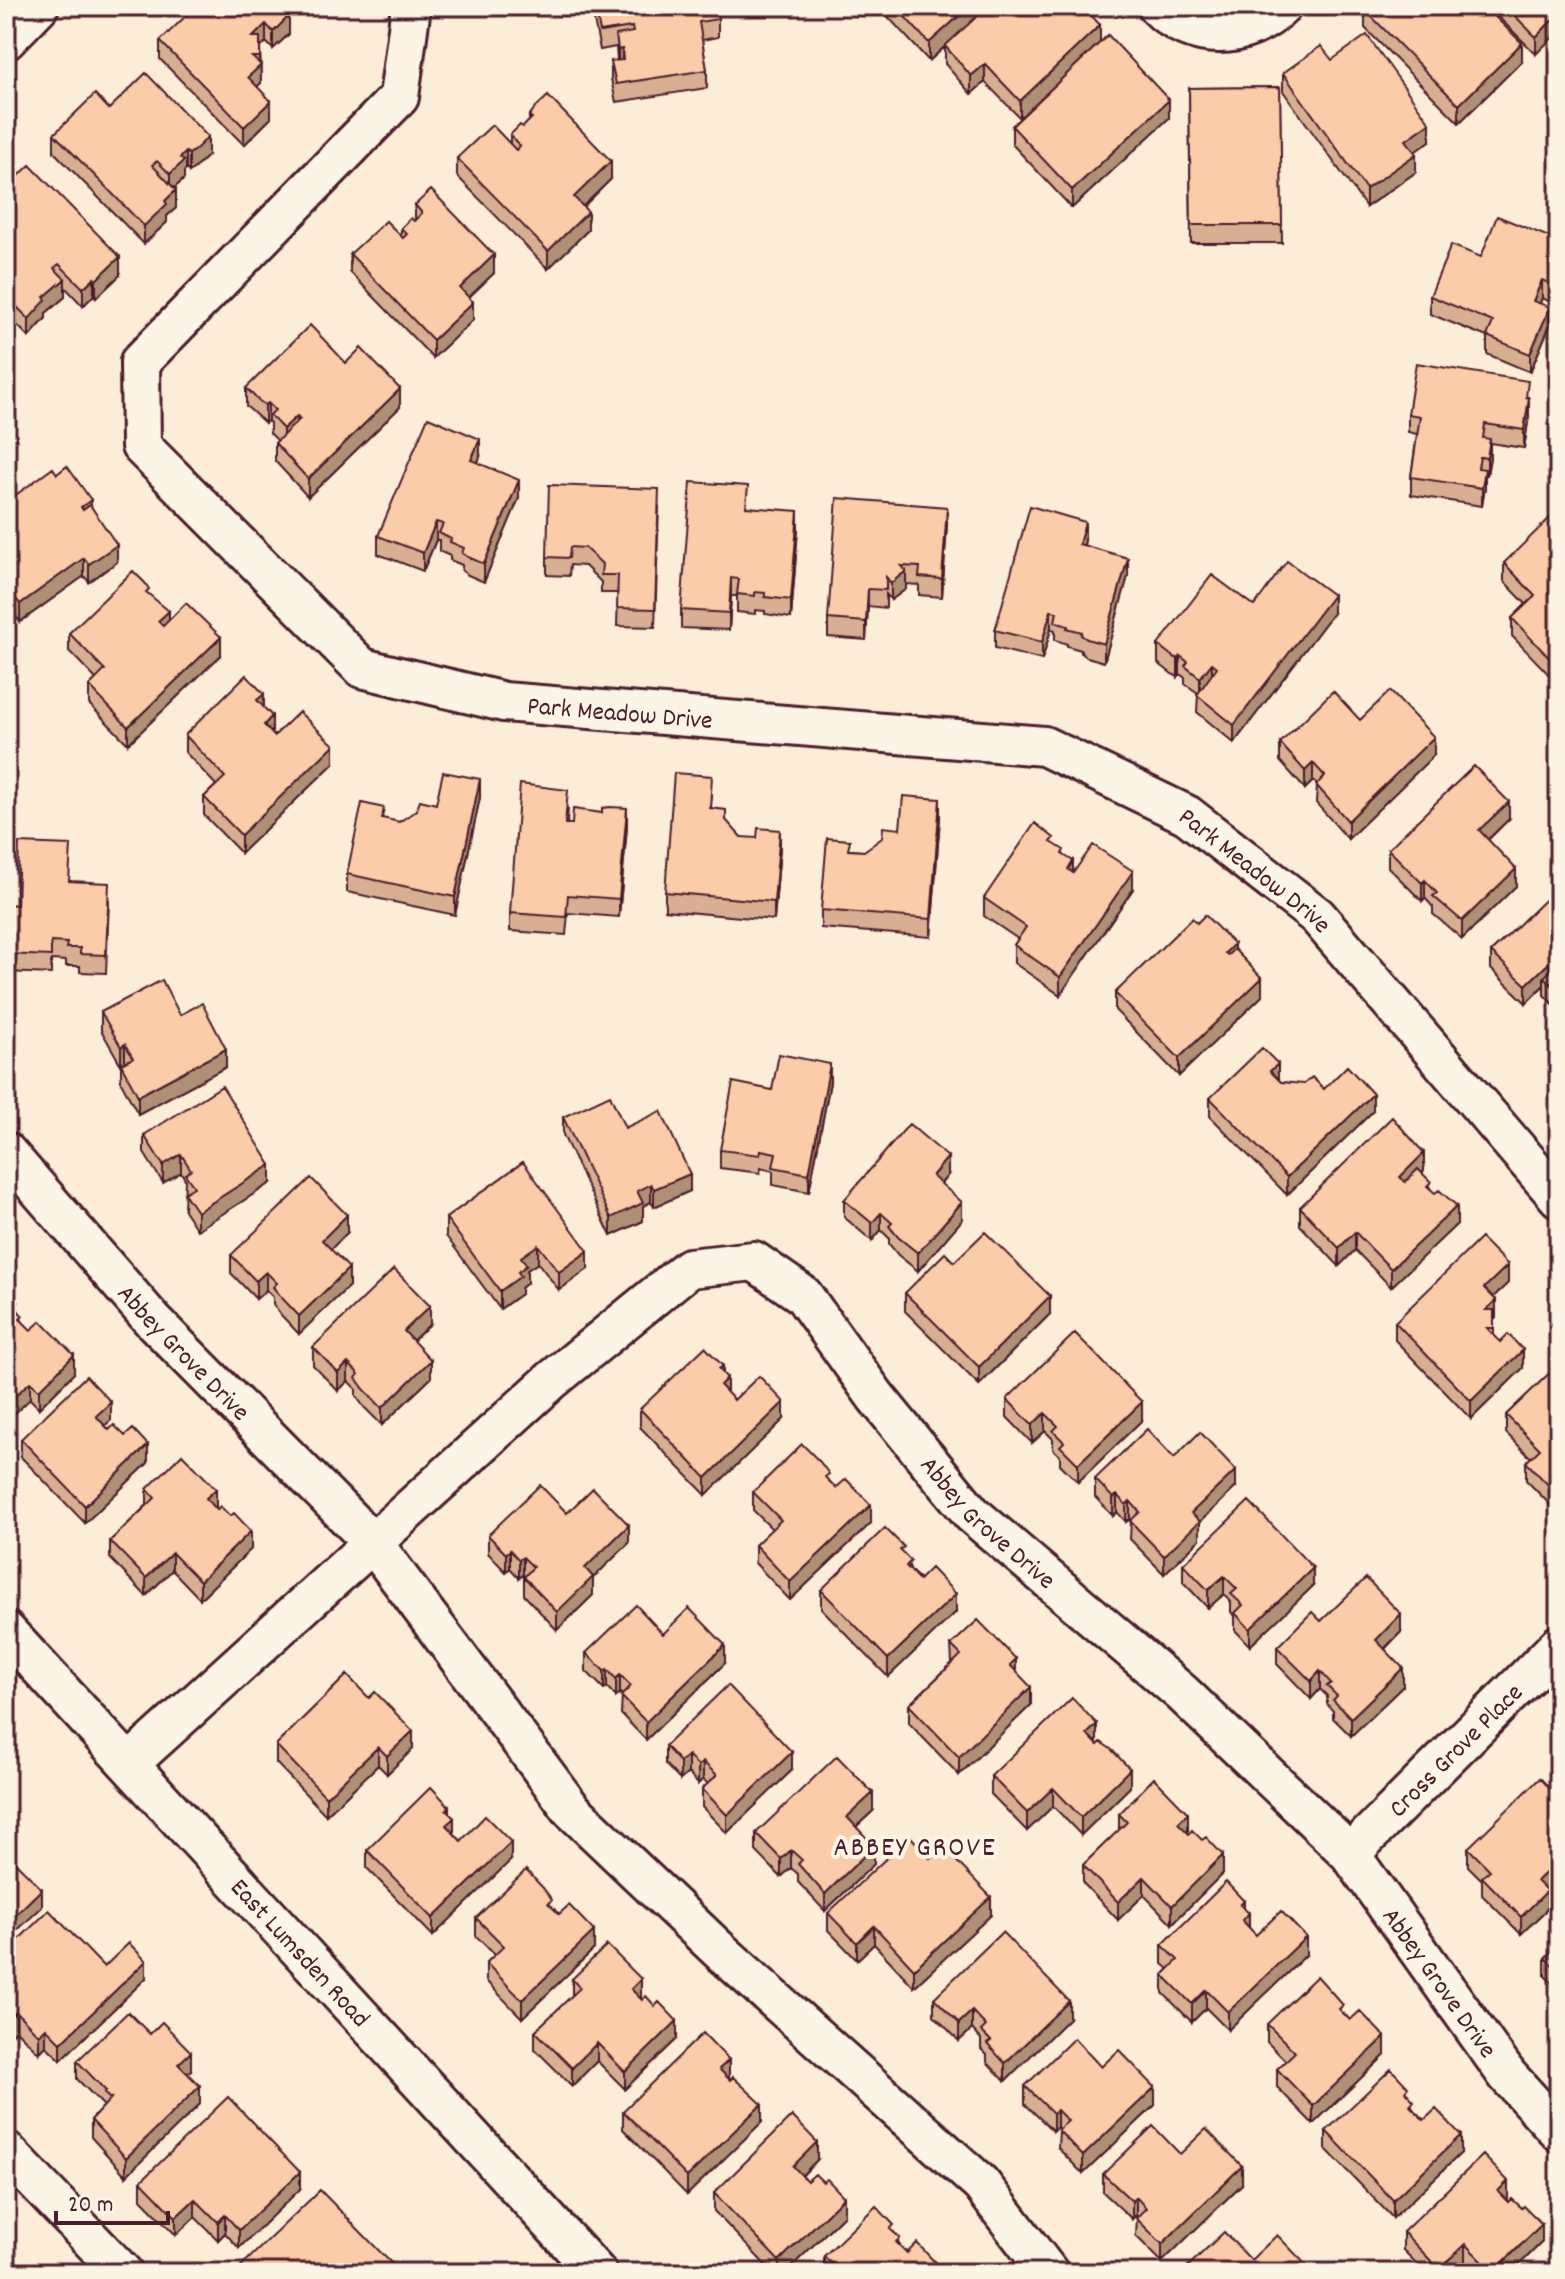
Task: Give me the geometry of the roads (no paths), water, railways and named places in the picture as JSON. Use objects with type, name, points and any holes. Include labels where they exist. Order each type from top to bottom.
[{"type":"street","points":[[6,40],[39,6]]},
{"type":"street","name":"Park Meadow Drive","points":[[411,6],[399,97],[140,362],[141,446],[362,668],[504,702],[1044,746],[1187,815],[1317,916],[1559,1198]]},
{"type":"street","points":[[1157,6],[1179,25],[1207,32],[1253,27],[1263,23],[1282,6]]},
{"type":"street","name":"Abbey Grove Drive","points":[[6,1152],[153,1321],[373,1543],[572,1810],[718,1949],[981,2184],[1049,2273]]},
{"type":"street","name":"Abbey Grove Drive","points":[[130,1763],[552,1380],[689,1268],[754,1261],[803,1295],[876,1397],[972,1514],[1182,1693],[1350,1854],[1507,2075],[1559,2132]]},
{"type":"street","name":"East Lumsden Road","points":[[6,1631],[597,2273]]},
{"type":"street","name":"Cross Grove Place","points":[[1350,1854],[1559,1645]]},
{"type":"street","points":[[6,2151],[123,2273]]},
{"type":"district","name":"ABBEY GROVE","points":[[915,1845]]}]
